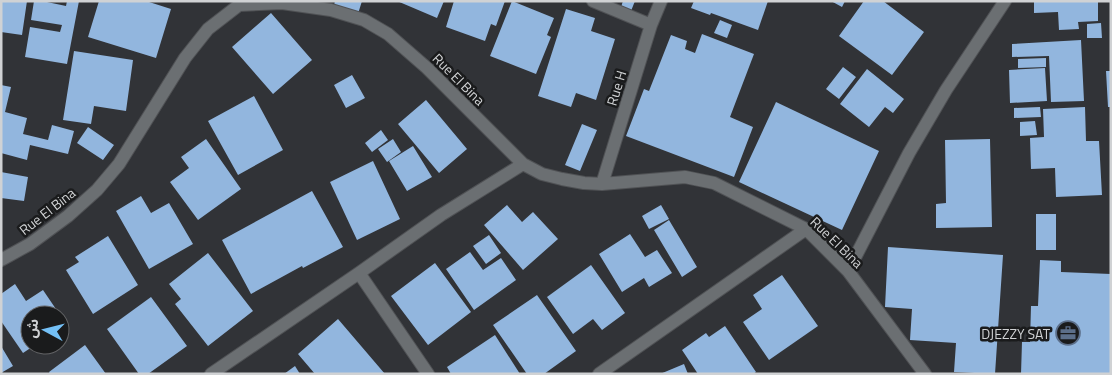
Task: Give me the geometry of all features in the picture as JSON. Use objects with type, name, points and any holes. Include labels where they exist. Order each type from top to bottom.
[{"type":"street","points":[[592,1],[651,25]]},
{"type":"street","name":"Rue H","points":[[602,184],[660,1]]},
{"type":"street","points":[[848,271],[909,153],[946,90],[1005,1]]},
{"type":"street","name":"Rue El Bina","points":[[1,260],[30,244],[68,216],[97,190],[119,164],[185,58],[208,29],[234,3],[282,3],[331,10],[364,20],[388,34],[427,68],[523,164],[542,174],[584,183],[602,184],[685,177],[714,183],[806,229],[848,271],[925,374]]},
{"type":"street","points":[[211,374],[441,215],[523,164]]},
{"type":"street","points":[[599,374],[806,229]]},
{"type":"street","points":[[359,273],[428,374]]},
{"type":"building","points":[[1,1],[27,1],[22,35],[1,32]]},
{"type":"building","points":[[34,1],[47,1],[66,6],[67,1],[79,1],[67,64],[25,57],[30,27],[60,32],[62,25],[31,20]]},
{"type":"building","points":[[99,1],[146,1],[171,9],[156,58],[88,37]]},
{"type":"building","points":[[335,1],[362,1],[357,17],[333,9]]},
{"type":"building","points":[[397,1],[444,1],[437,18]]},
{"type":"building","points":[[454,1],[505,1],[496,26],[491,24],[485,41],[446,27]]},
{"type":"building","points":[[512,1],[554,18],[547,35],[551,37],[536,74],[490,56]]},
{"type":"building","points":[[623,1],[635,1],[631,11],[621,7]]},
{"type":"building","points":[[694,1],[768,1],[758,30],[691,8]]},
{"type":"building","points":[[831,1],[845,1],[842,7]]},
{"type":"building","points":[[864,1],[883,1],[924,32],[892,75],[839,36]]},
{"type":"building","points":[[1034,1],[1098,1],[1098,21],[1078,22],[1079,29],[1059,30],[1058,12],[1034,13]]},
{"type":"building","points":[[566,9],[595,18],[591,31],[615,39],[596,100],[576,93],[571,107],[538,96]]},
{"type":"building","points":[[271,13],[312,60],[273,94],[232,47]]},
{"type":"building","points":[[720,20],[732,25],[727,38],[714,33]]},
{"type":"building","points":[[1101,23],[1102,38],[1087,38],[1087,24]]},
{"type":"building","points":[[702,34],[754,54],[730,117],[753,127],[734,177],[626,136],[644,89],[649,91],[671,35],[687,41],[685,49],[695,53]]},
{"type":"building","points":[[1081,40],[1084,101],[1051,102],[1049,56],[1012,57],[1012,44]]},
{"type":"building","points":[[74,51],[133,60],[126,111],[94,106],[91,124],[63,120]]},
{"type":"building","points":[[1046,58],[1046,67],[1018,68],[1018,59]]},
{"type":"building","points":[[843,67],[856,77],[839,99],[826,89]]},
{"type":"building","points":[[1045,68],[1047,101],[1010,103],[1009,70]]},
{"type":"building","points":[[867,69],[904,99],[893,113],[885,107],[869,127],[840,104]]},
{"type":"building","points":[[1106,71],[1111,71],[1111,107],[1108,107]]},
{"type":"building","points":[[352,75],[365,98],[346,108],[334,85]]},
{"type":"building","points":[[1,85],[11,87],[5,112],[27,118],[23,134],[48,140],[52,125],[74,131],[68,154],[30,145],[27,160],[1,153]]},
{"type":"building","points":[[254,96],[283,150],[238,175],[208,121]]},
{"type":"building","points":[[426,100],[467,149],[439,173],[398,124]]},
{"type":"building","points":[[776,102],[879,151],[842,230],[739,182]]},
{"type":"building","points":[[1040,107],[1041,117],[1014,118],[1014,108]]},
{"type":"building","points":[[1085,107],[1086,141],[1099,141],[1102,195],[1056,197],[1055,168],[1031,169],[1030,138],[1044,137],[1043,109]]},
{"type":"building","points":[[1035,121],[1037,135],[1020,136],[1020,122]]},
{"type":"building","points":[[582,124],[597,130],[580,171],[565,165]]},
{"type":"building","points":[[88,127],[114,145],[103,160],[77,143]]},
{"type":"building","points":[[381,130],[388,140],[372,152],[365,143]]},
{"type":"building","points":[[206,139],[241,189],[198,220],[170,182],[189,168],[181,157]]},
{"type":"building","points":[[393,139],[401,152],[387,162],[378,149]]},
{"type":"building","points":[[990,139],[992,227],[936,228],[936,204],[946,203],[945,140]]},
{"type":"building","points":[[413,146],[432,177],[407,191],[389,161]]},
{"type":"building","points":[[373,161],[400,219],[357,240],[330,182]]},
{"type":"building","points":[[1,172],[28,177],[24,201],[1,198]]},
{"type":"building","points":[[312,191],[343,247],[303,268],[302,266],[251,294],[222,240]]},
{"type":"building","points":[[141,196],[151,213],[169,203],[193,244],[149,269],[116,211]]},
{"type":"building","points":[[507,205],[522,222],[533,212],[558,239],[523,270],[484,225]]},
{"type":"building","points":[[661,205],[669,219],[649,229],[642,216]]},
{"type":"building","points":[[1036,214],[1056,214],[1056,250],[1036,250]]},
{"type":"building","points":[[669,220],[697,267],[682,277],[654,230]]},
{"type":"building","points":[[630,234],[645,257],[657,250],[672,273],[649,287],[644,278],[622,292],[599,254]]},
{"type":"building","points":[[489,235],[501,253],[486,264],[473,246]]},
{"type":"building","points":[[108,236],[138,285],[93,314],[66,270],[79,262],[75,257]]},
{"type":"building","points":[[888,247],[1003,255],[995,374],[954,372],[956,343],[910,340],[912,309],[885,307]]},
{"type":"building","points":[[470,252],[483,270],[501,258],[516,280],[474,310],[446,269]]},
{"type":"building","points":[[208,253],[253,311],[208,346],[175,304],[181,299],[169,284]]},
{"type":"building","points":[[1040,260],[1061,261],[1061,272],[1111,274],[1111,374],[1021,374],[1022,342],[1030,342],[1031,306],[1038,306]]},
{"type":"building","points":[[435,263],[471,312],[428,345],[391,296]]},
{"type":"building","points":[[591,265],[625,313],[602,330],[593,319],[573,334],[547,297]]},
{"type":"building","points":[[782,275],[818,326],[769,360],[743,322],[762,309],[753,295]]},
{"type":"building","points":[[15,284],[26,301],[43,290],[53,305],[20,305],[20,349],[1,321],[1,294]]},
{"type":"building","points":[[537,295],[576,351],[544,374],[527,374],[493,325]]},
{"type":"building","points":[[151,297],[187,346],[148,374],[139,374],[107,329]]},
{"type":"building","points":[[338,319],[385,374],[315,374],[298,354]]},
{"type":"building","points":[[725,326],[756,372],[753,374],[698,374],[682,350],[706,333],[709,337]]},
{"type":"building","points":[[495,335],[520,374],[451,374],[447,367]]},
{"type":"building","points":[[85,345],[106,374],[50,374],[49,372]]},
{"type":"building","points":[[1,346],[13,366],[1,373]]},
{"type":"building","points":[[684,364],[688,374],[660,374]]},
{"type":"building","points":[[295,366],[300,374],[284,374]]},
{"type":"place","name":"DJEZZY SAT","points":[[1068,333]]}]
